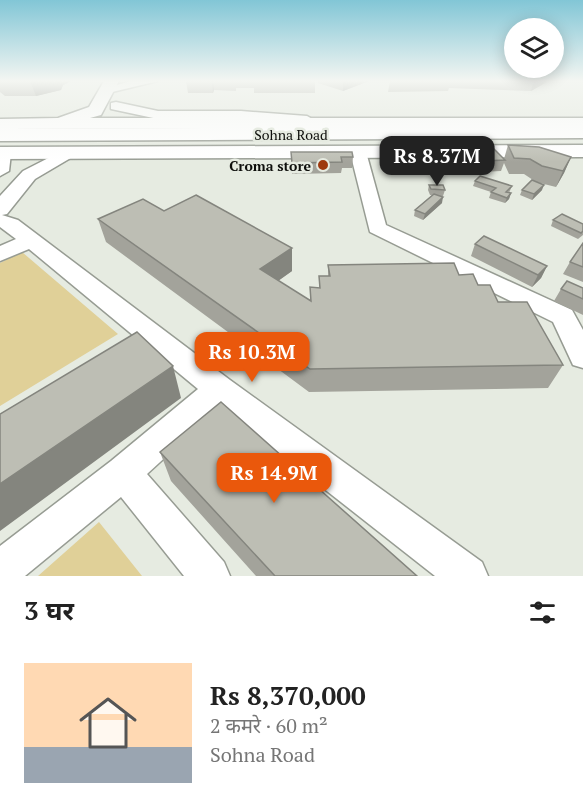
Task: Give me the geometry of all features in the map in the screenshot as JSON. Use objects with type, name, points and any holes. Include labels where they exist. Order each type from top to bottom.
[{"type":"highway","name":"Sohna Road","points":[[1,151],[583,132]]},
{"type":"highway","name":"Sohna Road","points":[[1,151],[583,143]]},
{"type":"main road","points":[[45,124],[88,116],[98,108]]},
{"type":"main road","points":[[116,108],[117,116],[135,124]]},
{"type":"main road","points":[[0,124],[583,123]]},
{"type":"main road","points":[[1,151],[68,153],[583,151]]},
{"type":"street","points":[[125,108],[158,115],[241,115],[310,120],[324,125]]},
{"type":"street","points":[[358,152],[377,228],[564,316],[583,357]]},
{"type":"street","points":[[0,210],[7,188],[38,167],[68,153]]},
{"type":"street","points":[[0,220],[11,224],[31,240],[140,342],[219,389],[468,576]]},
{"type":"street","points":[[0,254],[31,240]]},
{"type":"street","points":[[0,571],[123,473],[219,389]]},
{"type":"street","points":[[123,473],[210,576]]},
{"type":"shaded area","points":[[22,252],[118,334],[0,406],[0,263]]},
{"type":"shaded area","points":[[99,522],[142,576],[38,576]]},
{"type":"building","points":[[508,145],[539,147],[571,157],[563,171],[542,166],[530,159],[514,158]]},
{"type":"building","points":[[473,149],[494,149],[505,160],[483,161]]},
{"type":"building","points":[[291,152],[352,152],[353,157],[341,157],[342,162],[292,163]]},
{"type":"building","points":[[446,155],[469,155],[474,162],[458,162]]},
{"type":"building","points":[[480,176],[512,186],[506,192],[511,193],[507,198],[491,192],[496,188],[475,181]]},
{"type":"building","points":[[532,180],[544,185],[534,194],[522,190]]},
{"type":"building","points":[[429,185],[443,185],[445,190],[431,189]]},
{"type":"building","points":[[434,194],[443,197],[425,214],[415,210]]},
{"type":"building","points":[[196,195],[292,248],[260,269],[311,301],[310,287],[320,288],[319,276],[330,276],[328,265],[454,263],[459,275],[473,274],[478,285],[490,285],[498,302],[527,302],[563,365],[310,369],[98,219],[143,199],[164,211]]},
{"type":"building","points":[[562,214],[583,224],[583,231],[581,233],[553,220]]},
{"type":"building","points":[[484,236],[547,266],[538,275],[475,244]]},
{"type":"building","points":[[583,243],[583,267],[570,262]]},
{"type":"building","points":[[567,281],[583,288],[583,299],[561,289]]},
{"type":"building","points":[[137,332],[173,366],[0,484],[0,414]]},
{"type":"building","points":[[221,402],[417,576],[275,576],[160,452]]},
{"type":"place","name":"Croma store","points":[[323,165]]}]
